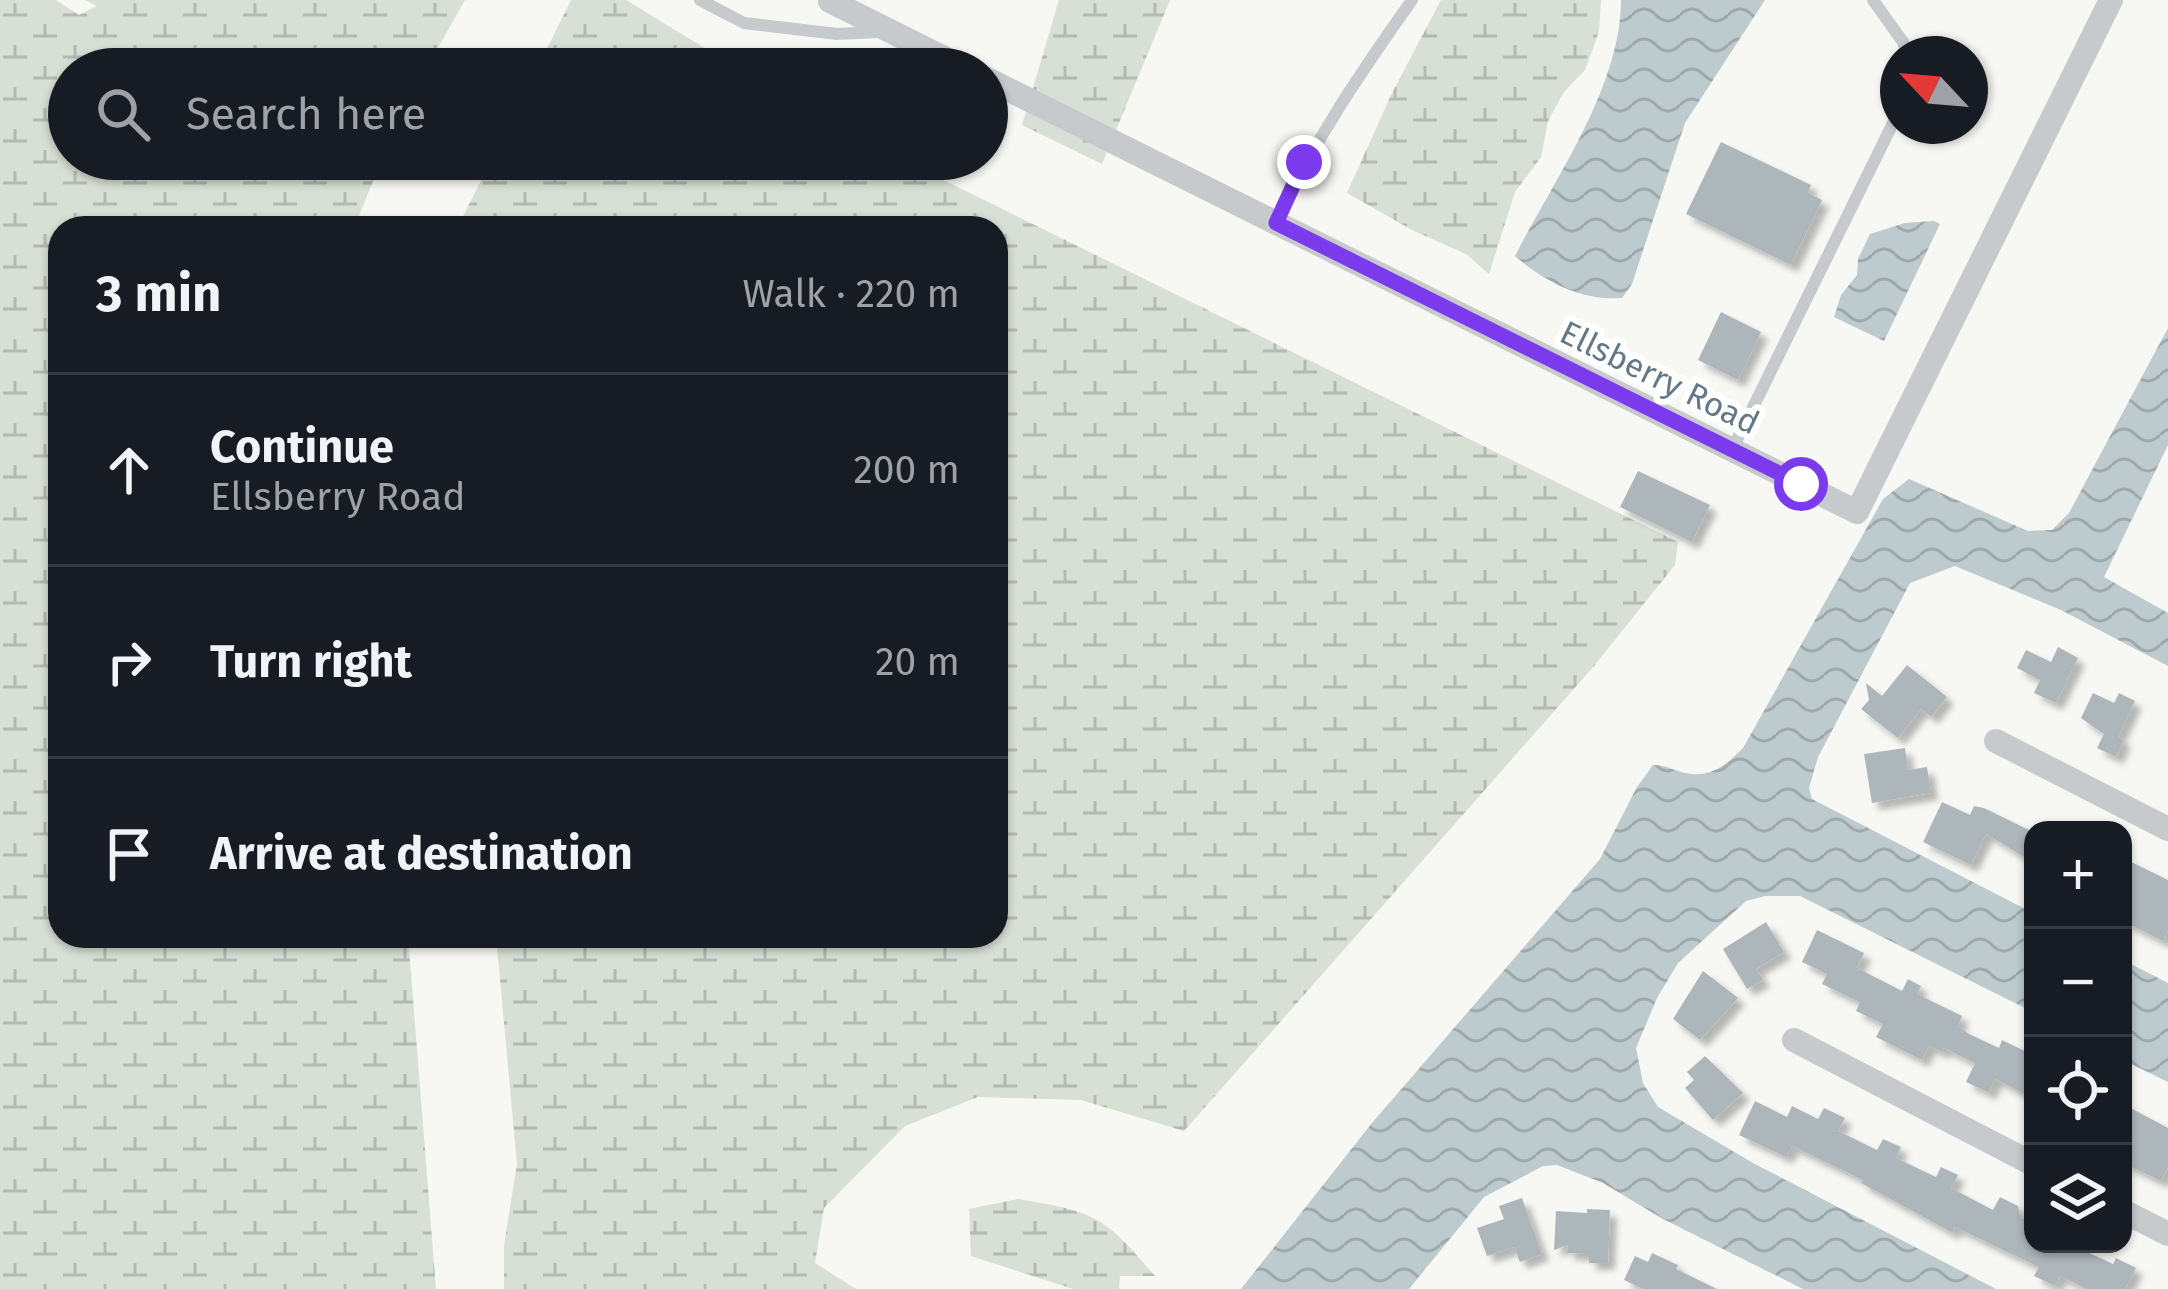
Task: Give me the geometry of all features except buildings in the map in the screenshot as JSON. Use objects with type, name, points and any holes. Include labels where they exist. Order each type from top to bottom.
[{"type":"street","name":"Ellsberry Road","points":[[1008,89],[1857,512],[2110,0]]},
{"type":"street","points":[[830,1],[923,48]]},
{"type":"street","points":[[1996,741],[2168,829]]},
{"type":"street","points":[[1794,1040],[2024,1159]]},
{"type":"street","points":[[2132,1216],[2168,1234]]},
{"type":"lane","points":[[700,0],[743,22],[784,30],[891,32]]},
{"type":"lane","points":[[1276,223],[1332,116],[1412,0]]},
{"type":"lane","points":[[1873,0],[1896,36]]},
{"type":"lane","points":[[1732,450],[1882,144]]},
{"type":"green space","points":[[0,0],[56,0],[79,15],[97,6],[85,0],[465,0],[438,48],[48,48],[48,180],[373,180],[359,216],[48,216],[48,948],[409,948],[436,1289],[0,1289]]},
{"type":"green space","points":[[571,0],[626,0],[705,48],[547,48]]},
{"type":"green space","points":[[1059,0],[1170,0],[1102,164],[1022,125]]},
{"type":"green space","points":[[1441,0],[1601,0],[1599,32],[1585,70],[1564,92],[1548,121],[1541,157],[1515,192],[1489,274],[1466,254],[1347,193]]},
{"type":"green space","points":[[481,180],[944,180],[1678,542],[1675,565],[1594,666],[1184,1131],[1081,1100],[978,1097],[905,1126],[824,1208],[815,1263],[856,1289],[504,1289],[504,1245],[517,1164],[497,948],[1008,948],[1008,216],[463,216]]},
{"type":"green space","points":[[1018,1199],[1097,1220],[1123,1240],[1155,1276],[1120,1276],[1119,1289],[1073,1289],[971,1256],[969,1209]]},
{"type":"water","points":[[1621,0],[1765,0],[1685,123],[1632,284],[1622,298],[1607,298],[1565,288],[1515,256],[1598,99],[1618,33]]},
{"type":"water","points":[[1905,223],[1940,224],[1884,341],[1834,317],[1841,295],[1857,275],[1858,259],[1870,234]]},
{"type":"water","points":[[2168,328],[2168,445],[2104,577],[2168,613],[2168,666],[2061,610],[1955,566],[1910,583],[1818,757],[1809,788],[1812,799],[2024,908],[2024,1008],[1800,896],[1765,896],[1746,901],[1678,963],[1636,1048],[1643,1083],[1658,1107],[1753,1163],[1996,1289],[1803,1289],[1663,1219],[1603,1183],[1557,1165],[1543,1166],[1484,1197],[1409,1289],[1241,1289],[1372,1123],[1600,859],[1653,765],[1707,773],[1743,748],[1883,499],[1909,479],[2028,531],[2052,530],[2069,513]]},
{"type":"water","points":[[2132,965],[2168,983],[2168,1082],[2132,1064]]},
{"type":"route","points":[[1304,162],[1276,223],[1801,484]]}]
